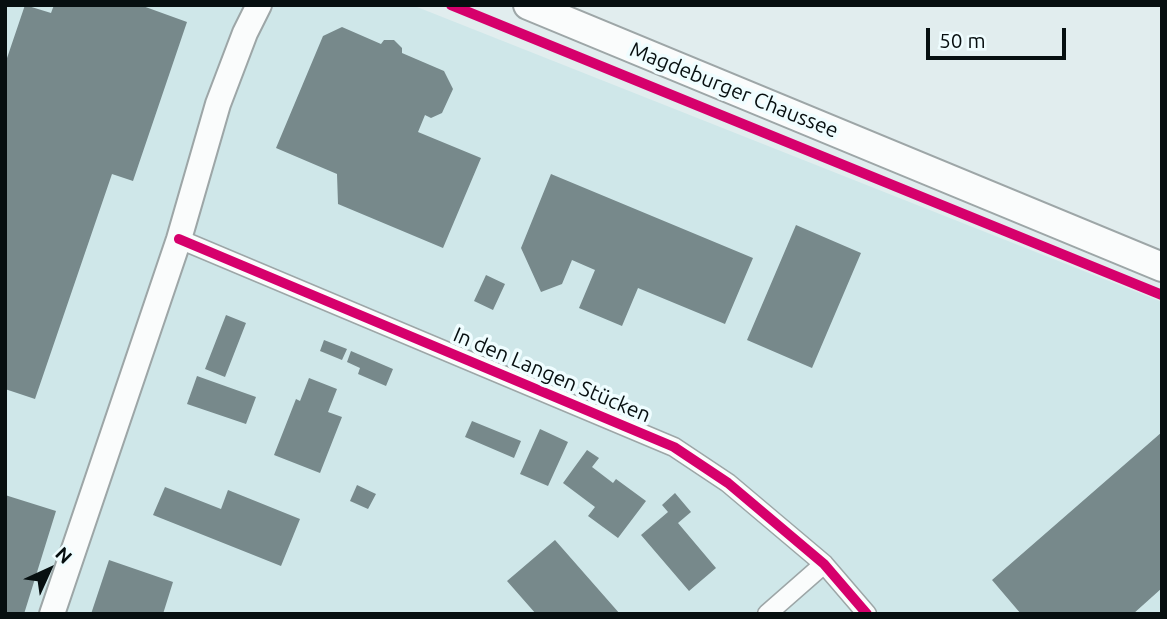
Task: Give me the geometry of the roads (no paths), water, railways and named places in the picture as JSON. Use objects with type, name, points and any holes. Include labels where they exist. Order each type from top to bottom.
[{"type":"main road","name":"Magdeburger Chaussee","points":[[528,5],[1162,267]]},
{"type":"street","points":[[52,614],[178,239],[218,104],[245,33],[259,5]]},
{"type":"street","name":"In den Langen Stücken","points":[[178,239],[674,447],[728,483],[824,564],[867,614]]},
{"type":"street","points":[[767,614],[824,564]]}]
